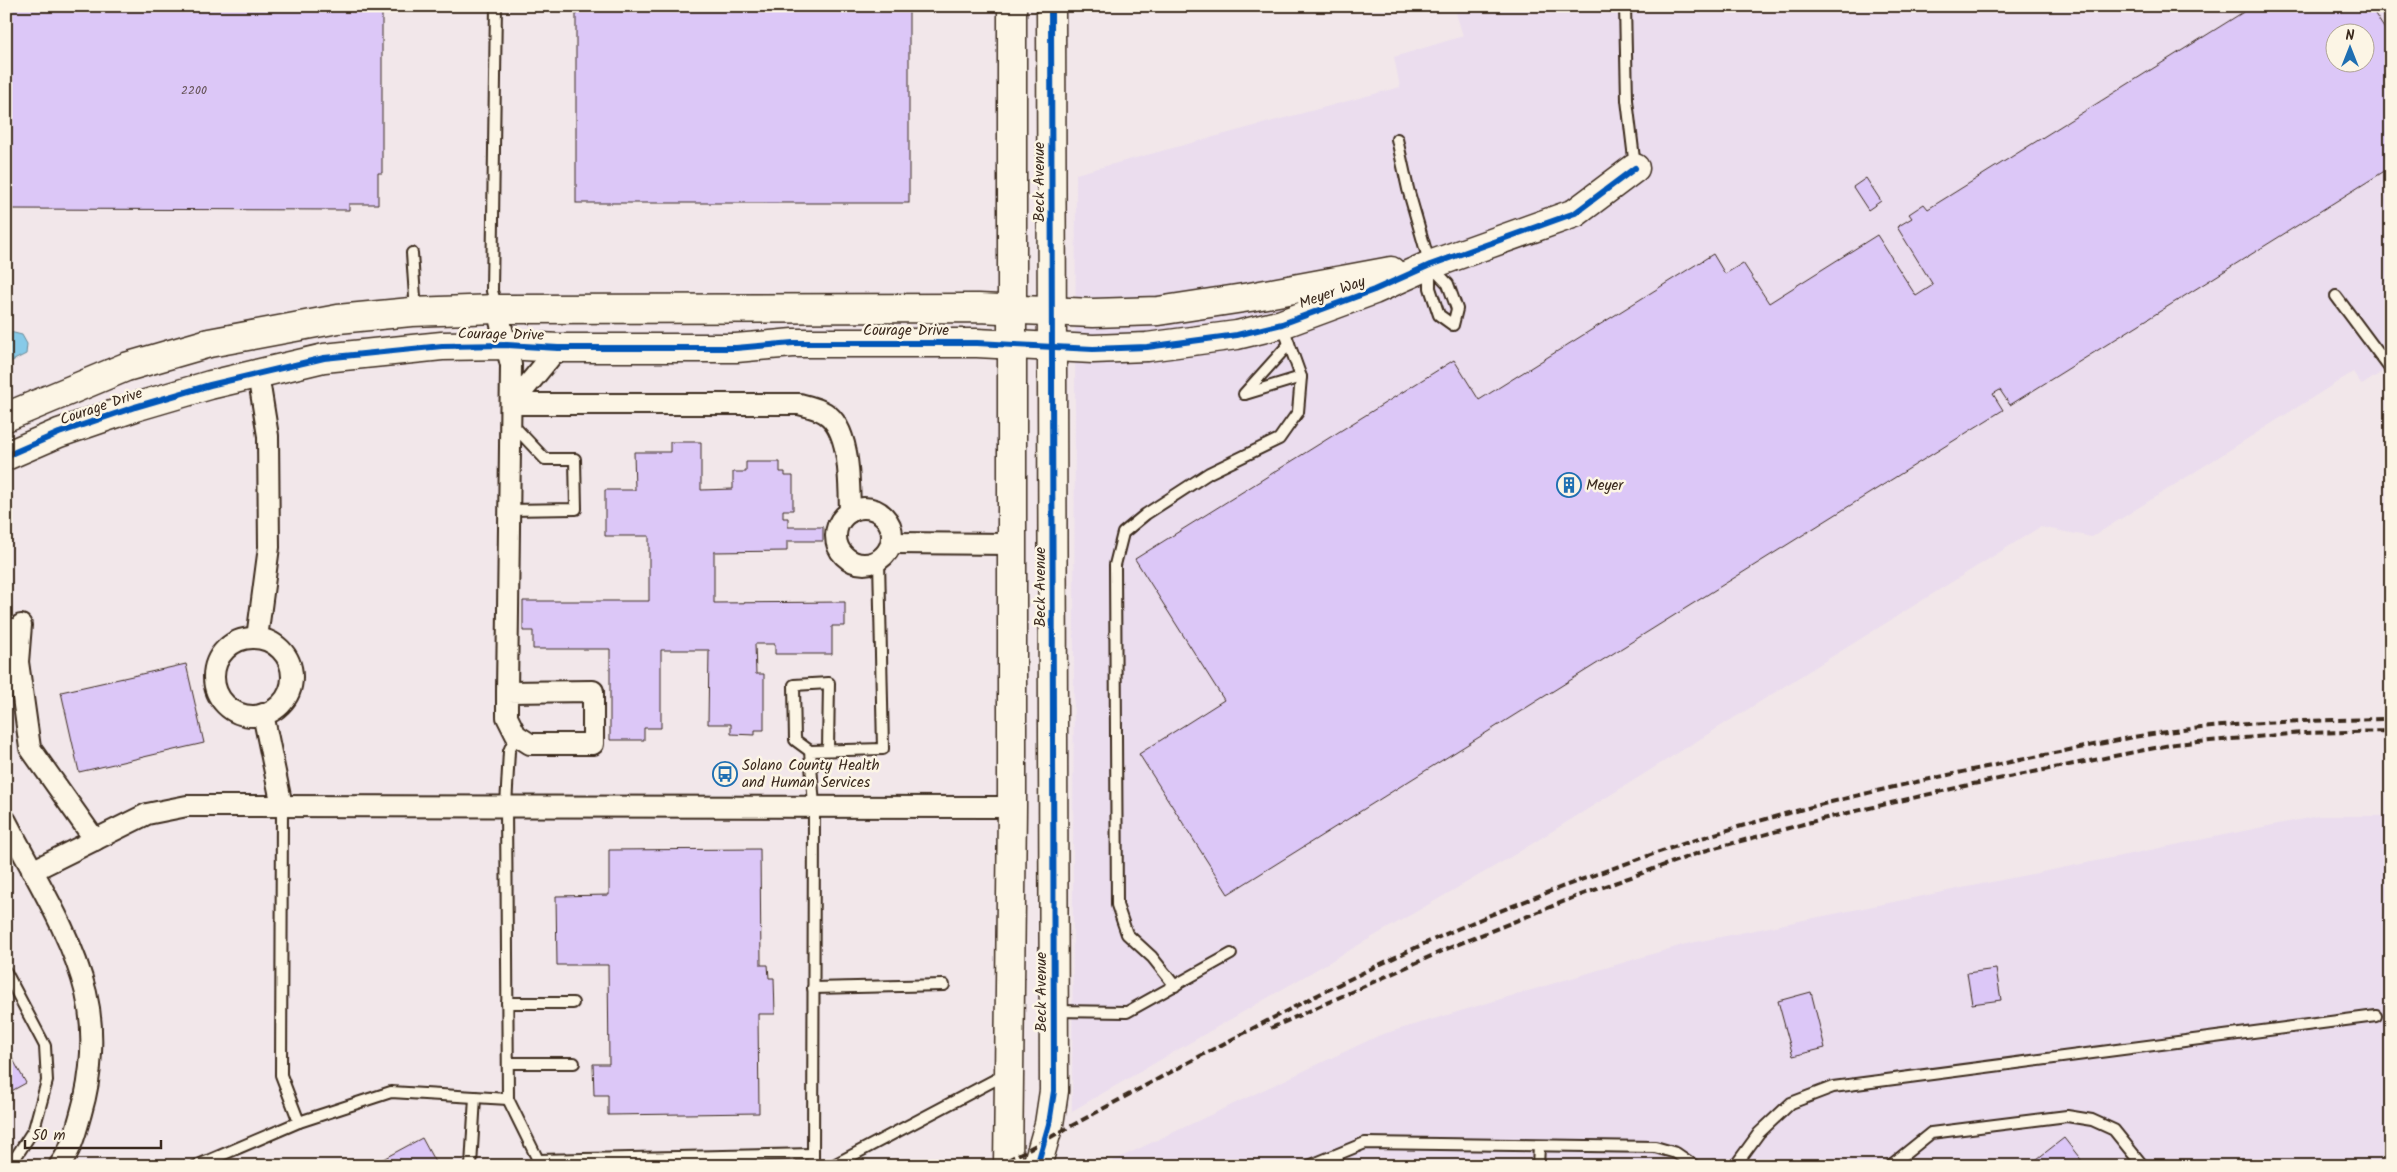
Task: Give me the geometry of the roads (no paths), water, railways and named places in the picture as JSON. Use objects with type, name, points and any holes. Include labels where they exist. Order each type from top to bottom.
[{"type":"street","name":"Beck Avenue","points":[[1008,1166],[1012,807],[1012,6]]},
{"type":"street","name":"Beck Avenue","points":[[1037,1166],[1052,1109],[1051,6]]},
{"type":"street","name":"Meyer Way","points":[[1012,345],[1093,349],[1190,343],[1237,335],[1286,334],[1374,290],[1430,265],[1575,213],[1635,168]]},
{"type":"street","name":"Meyer Way","points":[[1052,311],[1093,313],[1158,310],[1250,297],[1369,274],[1430,265]]},
{"type":"street","name":"Courage Drive","points":[[6,417],[126,367],[209,343],[338,319],[416,312],[497,309],[1012,309],[1052,311]]},
{"type":"street","points":[[497,309],[511,365],[512,414],[508,510],[507,692],[507,716],[516,735],[530,744],[593,744],[593,691],[507,692]]},
{"type":"street","name":"Courage Drive","points":[[6,456],[59,433],[135,407],[210,385],[324,358],[442,346],[736,348],[803,343],[977,343],[1012,345]]},
{"type":"street","points":[[512,414],[558,348]]},
{"type":"street","points":[[257,638],[269,547],[268,436],[258,374]]},
{"type":"street","points":[[512,414],[798,404],[812,407],[826,413],[836,424],[844,442],[850,512]]},
{"type":"street","points":[[868,508],[885,517],[893,534],[892,543],[889,550],[879,560],[862,564],[853,562],[840,551],[837,542],[838,525],[850,512],[868,508]]},
{"type":"street","points":[[892,543],[1012,544]]},
{"type":"street","points":[[21,625],[18,662],[30,748],[95,840]]},
{"type":"street","points":[[257,638],[272,642],[284,652],[290,666],[292,681],[287,696],[277,707],[263,714],[248,716],[234,711],[222,701],[215,687],[214,672],[218,658],[228,646],[242,639],[257,638]]},
{"type":"street","points":[[263,714],[282,806]]},
{"type":"street","points":[[32,872],[147,814],[187,806],[1012,807]]},
{"type":"street","points":[[6,820],[68,941],[86,993],[90,1036],[84,1103],[64,1165]]},
{"type":"lane","points":[[496,6],[492,291],[497,309]]},
{"type":"lane","points":[[1625,6],[1627,100],[1635,168]]},
{"type":"lane","points":[[1397,139],[1408,189],[1430,265],[1430,288],[1439,315],[1453,324],[1457,309],[1448,284],[1430,265]]},
{"type":"lane","points":[[412,253],[416,312]]},
{"type":"lane","points":[[2336,296],[2391,370]]},
{"type":"lane","points":[[1286,334],[1244,394],[1301,377]]},
{"type":"lane","points":[[1176,986],[1152,957],[1127,934],[1117,905],[1115,565],[1123,533],[1146,514],[1209,473],[1279,439],[1298,412],[1301,377],[1286,334]]},
{"type":"lane","points":[[508,510],[576,509],[575,459],[545,458],[512,414]]},
{"type":"lane","points":[[828,750],[829,683],[794,685],[795,740],[810,750],[828,750],[883,749],[879,560]]},
{"type":"lane","points":[[516,735],[509,751],[506,806],[508,1099],[540,1163],[813,1154]]},
{"type":"lane","points":[[810,750],[814,806],[813,1166]]},
{"type":"lane","points":[[282,806],[281,1075],[299,1122]]},
{"type":"lane","points":[[1053,1011],[1127,1012],[1231,954]]},
{"type":"lane","points":[[6,972],[45,1046],[47,1081],[34,1130],[10,1166]]},
{"type":"lane","points":[[813,988],[944,985]]},
{"type":"lane","points":[[507,1003],[573,1003]]},
{"type":"lane","points":[[1735,1166],[1759,1133],[1791,1103],[1833,1087],[2376,1016]]},
{"type":"lane","points":[[508,1063],[574,1063]]},
{"type":"lane","points":[[832,1166],[1009,1073]]},
{"type":"lane","points":[[196,1166],[299,1122],[391,1092],[508,1099]]},
{"type":"lane","points":[[471,1166],[475,1097]]},
{"type":"lane","points":[[1890,1166],[1931,1133],[2067,1116],[2092,1120],[2114,1130],[2143,1166]]},
{"type":"lane","points":[[1310,1166],[1365,1142],[1655,1147],[1676,1153],[1694,1166]]},
{"type":"lane","points":[[1538,1166],[1539,1146]]},
{"type":"water","points":[[6,331],[22,335],[27,344],[26,354],[6,364]]},
{"type":"railway","points":[[997,1166],[1264,1022],[1428,942],[1559,888],[1699,839],[1822,804],[1884,789],[2133,737],[2197,728],[2261,723],[2391,719]]},
{"type":"railway","points":[[1271,1028],[1449,948],[1575,897],[1704,851],[1822,819],[1973,784],[2175,744],[2302,733],[2391,731]]},
{"type":"place","name":"Meyer","points":[[1569,485]]},
{"type":"place","name":"Solano County Health and Human Services","points":[[725,774]]}]
